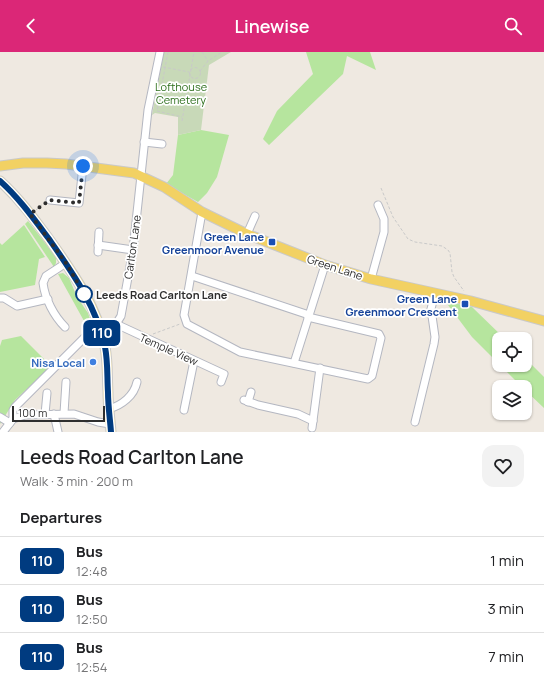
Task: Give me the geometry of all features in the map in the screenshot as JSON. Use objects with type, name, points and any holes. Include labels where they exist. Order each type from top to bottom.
[{"type":"main road","name":"Green Lane","points":[[0,166],[23,163],[48,163],[128,171],[141,175],[164,187],[202,212],[247,234],[325,265],[371,279],[472,302],[544,321]]},
{"type":"main road","points":[[0,181],[30,214],[66,263],[88,299],[100,327],[108,361],[111,428]]},
{"type":"street","name":"Carlton Lane","points":[[116,324],[121,316],[133,250],[148,110],[160,52]]},
{"type":"street","points":[[144,142],[162,144]]},
{"type":"street","points":[[50,200],[79,203],[83,166]]},
{"type":"street","points":[[371,279],[384,232],[384,224],[378,205]]},
{"type":"street","points":[[192,276],[309,316],[379,334],[381,338],[372,376],[368,379],[240,352],[204,334],[185,321],[184,315],[202,212]]},
{"type":"street","points":[[247,234],[255,216]]},
{"type":"street","points":[[99,232],[98,248],[133,250]]},
{"type":"street","points":[[65,327],[57,320],[44,288],[44,279],[50,273],[66,263]]},
{"type":"street","points":[[294,363],[325,265]]},
{"type":"street","points":[[415,422],[434,344],[435,337],[431,309],[438,294]]},
{"type":"street","points":[[0,298],[4,298],[17,306],[48,299]]},
{"type":"street","points":[[2,432],[11,421],[15,407],[100,327],[116,324]]},
{"type":"street","name":"Temple View","points":[[116,324],[143,338],[223,373],[221,382]]},
{"type":"street","points":[[184,410],[194,360]]},
{"type":"street","points":[[251,392],[246,401],[284,410],[312,424],[320,368]]},
{"type":"street","points":[[64,413],[66,382]]},
{"type":"street","points":[[109,409],[124,403],[136,386],[137,382]]},
{"type":"street","points":[[45,414],[48,392]]},
{"type":"street","points":[[0,417],[11,421],[25,415],[64,413],[74,414],[111,428]]},
{"type":"street","points":[[54,414],[58,432]]},
{"type":"path","points":[[168,52],[157,111],[182,117]]},
{"type":"path","points":[[182,121],[194,52]]},
{"type":"path","points":[[202,52],[208,61]]},
{"type":"path","points":[[190,72],[191,76],[196,79],[200,76],[200,71],[208,61],[222,52]]},
{"type":"path","points":[[157,66],[190,72],[196,68],[200,71]]},
{"type":"path","points":[[381,188],[393,217],[408,239],[415,242],[442,246],[448,250],[450,253],[454,277],[472,302]]},
{"type":"path","points":[[30,214],[50,200]]},
{"type":"path","points":[[143,338],[185,321]]},
{"type":"green space","name":"Lofthouse Cemetery","points":[[164,52],[231,52],[209,65],[201,130],[178,135],[178,117],[155,113],[152,115]]},
{"type":"green space","points":[[306,52],[370,52],[376,70],[347,56],[343,74],[269,145],[263,139],[277,111],[313,74]]},
{"type":"green space","points":[[201,130],[229,135],[217,177],[207,193],[198,202],[166,184],[173,175],[178,135]]},
{"type":"green space","points":[[28,221],[56,257],[54,267],[25,224]]},
{"type":"green space","points":[[24,225],[45,257],[39,259],[35,285],[0,292],[0,243],[2,245]]},
{"type":"green space","points":[[63,273],[69,278],[77,297],[88,313],[91,322],[89,330],[58,274]]},
{"type":"green space","points":[[445,301],[472,307],[498,332],[492,332],[492,357],[472,337]]},
{"type":"green space","points":[[21,336],[51,366],[15,400],[0,424],[0,346],[2,340]]},
{"type":"green space","points":[[532,365],[544,377],[544,408],[532,397],[532,380],[515,380],[507,372],[532,372]]},
{"type":"bus line","name":"110","points":[[0,181],[17,198],[52,243],[88,299],[94,312],[101,330],[108,361],[108,394],[111,432]]},
{"type":"place","name":"Green Lane Greenmoor Avenue","points":[[272,242]]},
{"type":"place","name":"Leeds Road Carlton Lane","points":[[84,294]]},
{"type":"place","name":"Green Lane Greenmoor Crescent","points":[[465,304]]},
{"type":"place","name":"Nisa Local","points":[[93,362]]},
{"type":"route","points":[[83,166],[79,203],[50,200],[30,214],[66,263],[84,294]]}]
